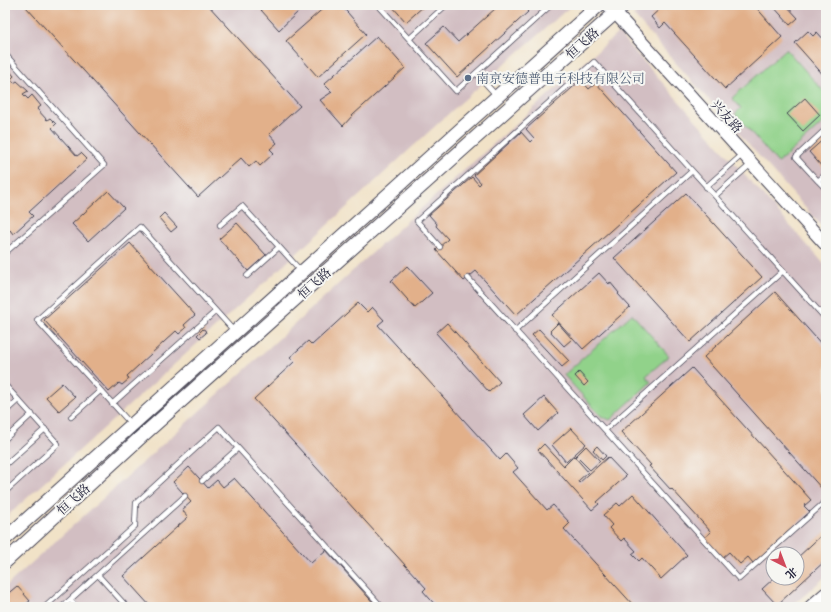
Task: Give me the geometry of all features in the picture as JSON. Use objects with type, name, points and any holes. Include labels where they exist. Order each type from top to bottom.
[{"type":"main road","name":"恒飞路","points":[[5,539],[599,5]]},
{"type":"main road","name":"恒飞路","points":[[5,562],[142,436],[616,8]]},
{"type":"main road","points":[[811,607],[826,594]]},
{"type":"street","name":"兴友路","points":[[616,8],[743,154],[826,245]]},
{"type":"lane","points":[[378,5],[456,91],[552,5]]},
{"type":"lane","points":[[408,39],[446,5]]},
{"type":"lane","points":[[5,54],[104,165],[5,253]]},
{"type":"lane","points":[[440,247],[417,221],[594,62],[826,319]]},
{"type":"lane","points":[[476,73],[497,96]]},
{"type":"lane","points":[[826,129],[796,156],[826,189]]},
{"type":"lane","points":[[706,186],[743,154]]},
{"type":"lane","points":[[715,196],[752,163]]},
{"type":"lane","points":[[515,331],[692,171]]},
{"type":"lane","points":[[818,181],[826,174]]},
{"type":"lane","points":[[220,225],[242,206],[302,272]]},
{"type":"lane","points":[[131,425],[37,320],[140,227],[236,332]]},
{"type":"lane","points":[[247,276],[279,247]]},
{"type":"lane","points":[[605,430],[783,271]]},
{"type":"lane","points":[[468,278],[739,579],[826,501]]},
{"type":"lane","points":[[112,404],[216,310]]},
{"type":"lane","points":[[5,385],[58,444],[5,492]]},
{"type":"lane","points":[[71,417],[100,391]]},
{"type":"lane","points":[[5,412],[18,400]]},
{"type":"lane","points":[[5,439],[32,414]]},
{"type":"lane","points":[[45,607],[135,526],[136,503],[219,427],[382,607]]},
{"type":"lane","points":[[5,465],[45,429]]},
{"type":"lane","points":[[202,481],[238,448]]},
{"type":"lane","points":[[62,607],[185,496]]},
{"type":"lane","points":[[98,575],[127,607]]},
{"type":"lane","points":[[70,600],[77,607]]},
{"type":"shaded area","points":[[5,5],[572,5],[457,106],[5,518]]},
{"type":"shaded area","points":[[644,5],[826,5],[826,231],[633,15]]},
{"type":"shaded area","points":[[618,33],[826,266],[826,576],[791,607],[5,607],[5,587],[406,222]]},
{"type":"green space","points":[[786,49],[826,94],[826,120],[778,163],[735,114],[741,108],[732,98]]},
{"type":"green space","points":[[632,314],[669,356],[646,376],[651,382],[610,420],[601,416],[564,375]]},
{"type":"building","points":[[28,5],[208,5],[300,106],[269,134],[277,143],[270,149],[274,153],[260,166],[256,161],[249,167],[241,158],[198,197],[26,7]]},
{"type":"building","points":[[266,5],[294,5],[299,11],[279,30],[261,10]]},
{"type":"building","points":[[327,5],[341,5],[366,34],[318,77],[286,41]]},
{"type":"building","points":[[391,5],[425,5],[406,22]]},
{"type":"building","points":[[493,5],[534,5],[457,77],[426,43],[444,27],[458,42],[496,8]]},
{"type":"building","points":[[664,5],[754,5],[782,37],[725,89],[665,23],[660,28],[651,17]]},
{"type":"building","points":[[772,5],[786,5],[798,18],[790,25]]},
{"type":"building","points":[[808,31],[813,36],[817,32],[826,42],[826,78],[795,43]]},
{"type":"building","points":[[377,36],[405,68],[353,115],[343,126],[320,100],[332,92],[324,84]]},
{"type":"building","points":[[8,69],[14,76],[11,79],[14,83],[17,81],[28,91],[23,94],[28,99],[32,95],[41,106],[37,109],[47,120],[50,118],[56,124],[52,128],[77,156],[81,153],[87,159],[29,212],[33,216],[13,234],[10,230],[5,234],[5,71]]},
{"type":"building","points":[[581,80],[589,89],[596,83],[676,172],[516,315],[476,271],[464,281],[436,250],[448,239],[436,226],[437,224],[429,215],[472,177],[479,185],[481,183],[474,175],[521,132],[530,142],[534,138],[526,129]]},
{"type":"building","points":[[805,98],[820,115],[803,131],[787,114]]},
{"type":"building","points":[[826,137],[826,167],[824,169],[809,152]]},
{"type":"building","points":[[108,191],[124,208],[88,241],[72,224]]},
{"type":"building","points":[[686,193],[762,277],[690,342],[614,258]]},
{"type":"building","points":[[164,213],[177,227],[171,232],[159,218]]},
{"type":"building","points":[[237,223],[266,255],[248,271],[219,239]]},
{"type":"building","points":[[130,243],[195,315],[184,325],[186,328],[179,334],[176,331],[127,376],[129,379],[122,385],[119,383],[109,392],[44,320]]},
{"type":"building","points":[[407,266],[432,293],[415,308],[391,281]]},
{"type":"building","points":[[599,273],[609,284],[610,282],[619,293],[618,294],[630,307],[583,349],[552,315]]},
{"type":"building","points":[[775,292],[824,347],[826,346],[826,488],[823,490],[704,357]]},
{"type":"building","points":[[358,303],[367,312],[372,307],[384,320],[378,325],[500,460],[506,454],[518,468],[513,472],[547,510],[553,505],[570,523],[564,529],[635,607],[437,607],[423,591],[426,588],[254,399],[294,362],[290,357],[308,341],[312,345]]},
{"type":"building","points":[[447,323],[500,382],[489,392],[436,333]]},
{"type":"building","points":[[558,323],[572,339],[564,346],[550,331]]},
{"type":"building","points":[[203,329],[206,333],[200,338],[197,335]]},
{"type":"building","points":[[539,329],[569,361],[562,367],[532,335]]},
{"type":"building","points":[[692,368],[811,500],[804,506],[810,512],[772,546],[765,546],[765,552],[753,563],[748,557],[740,564],[729,552],[722,558],[704,538],[711,532],[649,466],[651,465],[621,432]]},
{"type":"building","points":[[579,372],[588,382],[584,386],[575,376]]},
{"type":"building","points":[[62,383],[75,397],[59,411],[46,397]]},
{"type":"building","points":[[544,397],[558,413],[538,431],[524,415]]},
{"type":"building","points":[[571,428],[586,444],[566,462],[552,445]]},
{"type":"building","points":[[544,444],[564,466],[574,456],[588,472],[578,481],[579,483],[608,457],[626,476],[597,502],[599,504],[592,510],[538,450]]},
{"type":"building","points":[[586,446],[600,461],[590,470],[576,456]]},
{"type":"building","points":[[597,446],[606,456],[602,460],[593,450]]},
{"type":"building","points":[[189,467],[208,488],[217,480],[223,487],[234,478],[311,563],[326,550],[377,607],[151,607],[123,576],[188,517],[182,510],[191,502],[173,482]]},
{"type":"building","points":[[633,494],[687,555],[661,579],[642,558],[639,561],[632,554],[636,551],[624,538],[621,541],[609,528],[612,525],[603,515],[617,503],[620,506]]},
{"type":"building","points":[[826,531],[826,560],[805,579],[805,551]]},
{"type":"building","points":[[17,586],[30,601],[22,607],[5,607],[5,596]]},
{"type":"building","points":[[765,586],[798,586],[777,605],[762,589]]},
{"type":"place","name":"南京安德普电子科技有限公司","points":[[468,78]]}]
